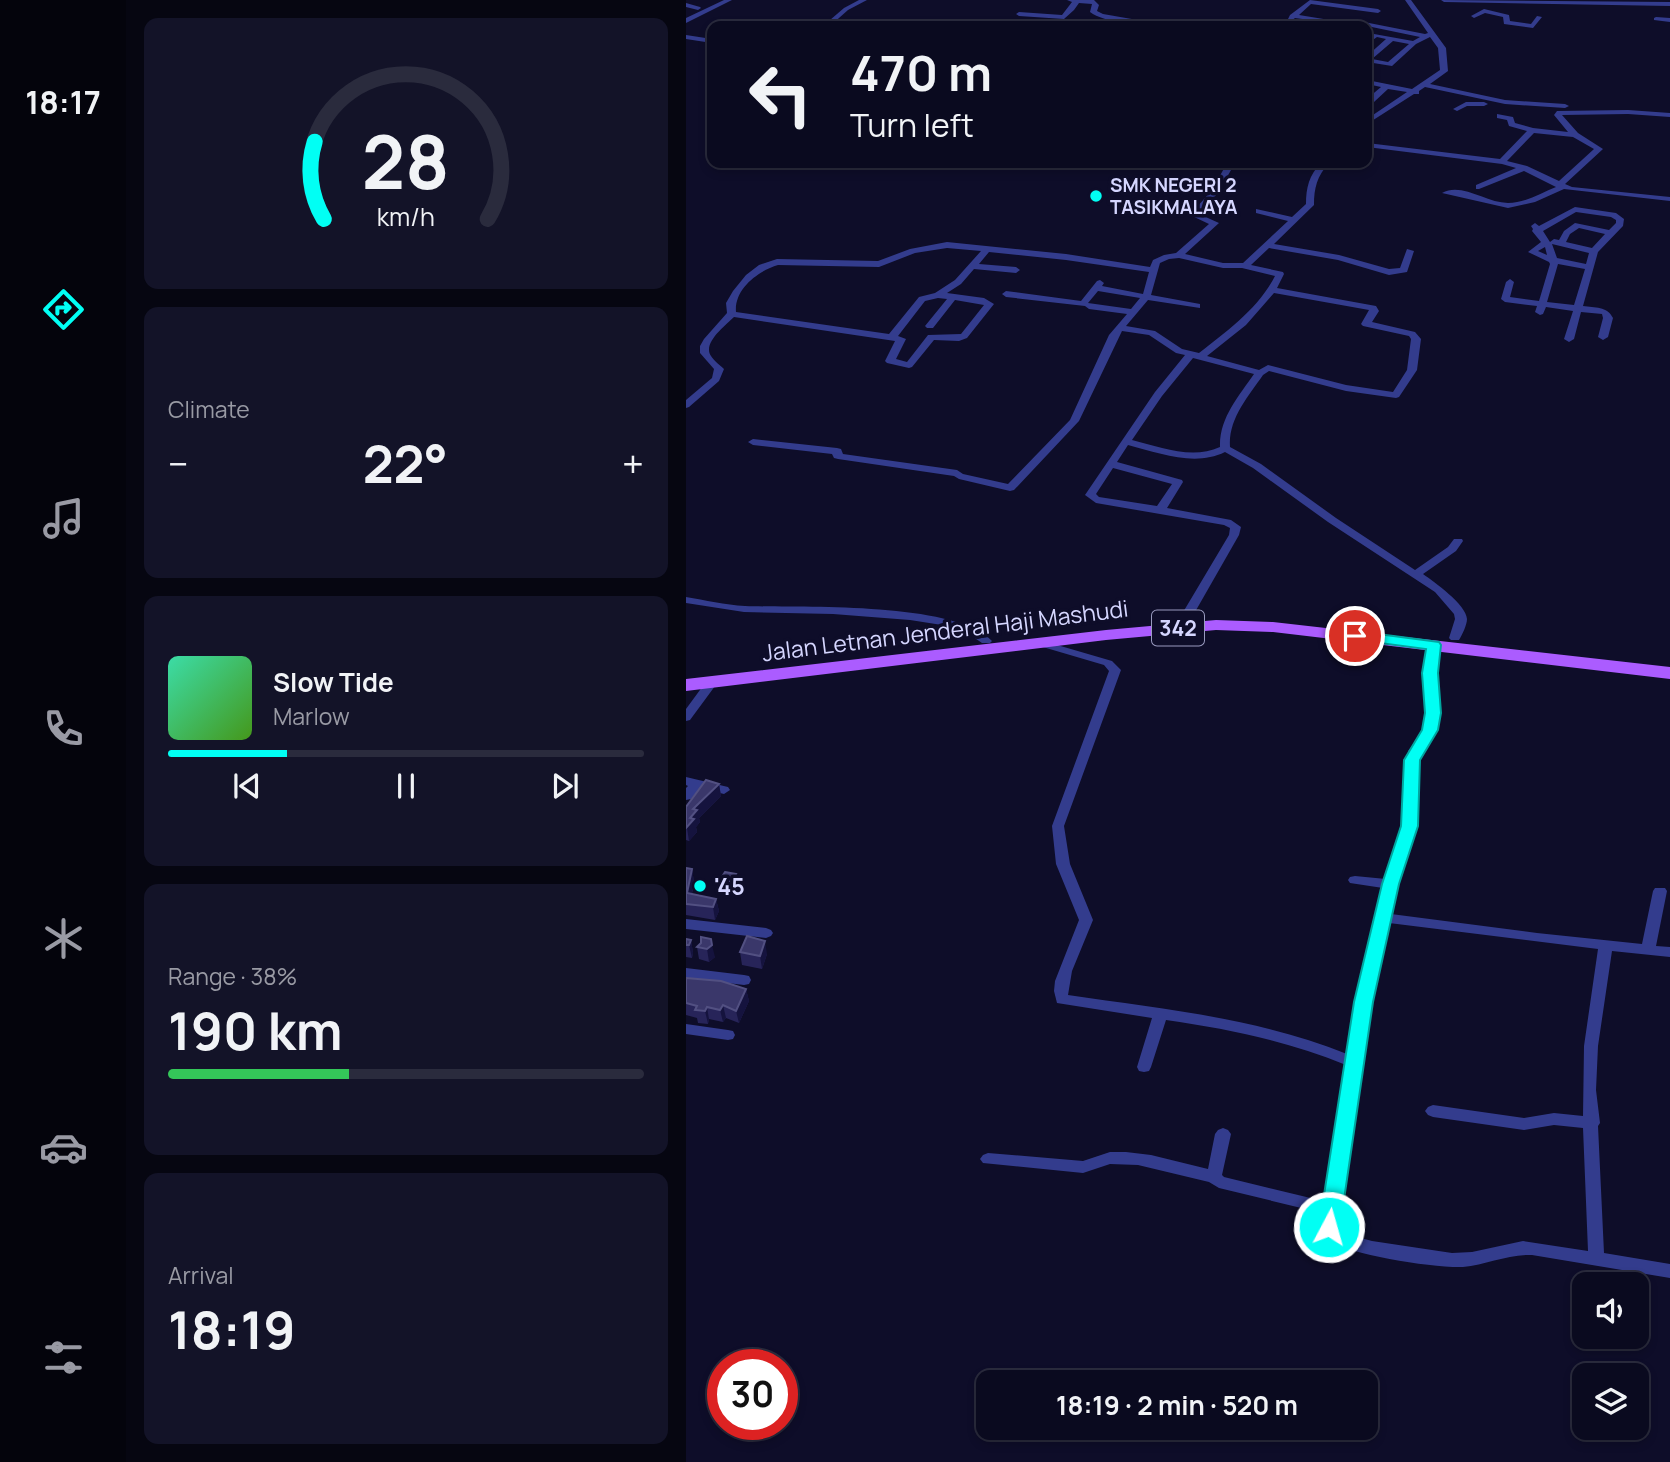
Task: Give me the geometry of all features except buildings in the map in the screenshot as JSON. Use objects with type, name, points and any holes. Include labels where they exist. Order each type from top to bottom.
[{"type":"main road","name":"Jalan Letnan Jenderal Haji Mashudi","points":[[686,673],[1185,619],[1267,617],[1434,645],[1670,673]]},
{"type":"main road","name":"Jalan Letnan Jenderal Haji Mashudi","points":[[686,685],[1216,625],[1455,638],[1670,663]]},
{"type":"street","points":[[686,14],[714,0]]},
{"type":"street","points":[[686,22],[729,0]]},
{"type":"street","points":[[832,21],[846,9],[864,0]]},
{"type":"street","points":[[1327,21],[1338,6],[1347,0]]},
{"type":"street","points":[[1372,119],[1441,75],[1445,67],[1442,48],[1429,35],[1408,0]]},
{"type":"street","points":[[1444,0],[1670,4]]},
{"type":"street","points":[[1019,14],[1059,17],[1065,16],[1073,1],[1094,2],[1096,5],[1093,12],[1101,16],[1135,21]]},
{"type":"street","points":[[1482,1],[1464,14],[1489,20]]},
{"type":"street","points":[[1312,21],[1291,18],[1307,2],[1378,10]]},
{"type":"street","points":[[686,5],[698,8]]},
{"type":"street","points":[[1474,16],[1485,11],[1507,16],[1507,23],[1533,26],[1539,17]]},
{"type":"street","points":[[1058,21],[1059,17]]},
{"type":"street","points":[[1656,19],[1670,20]]},
{"type":"street","points":[[1372,25],[1429,35]]},
{"type":"street","points":[[1372,34],[1414,43]]},
{"type":"street","points":[[1372,38],[1376,35]]},
{"type":"street","points":[[1381,70],[1414,43],[1429,35]]},
{"type":"street","points":[[686,37],[707,40]]},
{"type":"street","points":[[1372,57],[1392,38]]},
{"type":"street","points":[[1372,62],[1389,64]]},
{"type":"street","points":[[1441,75],[1464,94]]},
{"type":"street","points":[[1372,83],[1416,92]]},
{"type":"street","points":[[1426,85],[1505,102]]},
{"type":"street","points":[[1372,99],[1387,86]]},
{"type":"street","points":[[1457,109],[1466,104],[1505,102],[1565,106]]},
{"type":"street","points":[[1446,193],[1469,194],[1498,205],[1510,206],[1561,186],[1599,149],[1575,135],[1559,113],[1670,115]]},
{"type":"street","points":[[1500,116],[1510,119],[1512,124],[1518,127],[1575,135]]},
{"type":"street","points":[[1502,162],[1532,130]]},
{"type":"street","points":[[1372,146],[1502,162],[1524,168],[1561,186],[1588,192],[1670,199]]},
{"type":"street","points":[[1178,256],[1215,223],[1194,215],[1215,191],[1228,168]]},
{"type":"street","points":[[1242,266],[1310,205],[1313,179],[1319,168]]},
{"type":"street","points":[[1479,187],[1524,168]]},
{"type":"street","points":[[1541,308],[1553,260],[1536,231],[1552,216],[1588,192]]},
{"type":"street","points":[[1552,216],[1570,211],[1599,193]]},
{"type":"street","points":[[1259,211],[1293,220]]},
{"type":"street","points":[[1569,339],[1594,251],[1621,222],[1617,216],[1570,211]]},
{"type":"street","points":[[1561,244],[1567,233],[1578,225],[1611,233]]},
{"type":"street","points":[[1544,241],[1594,251]]},
{"type":"street","points":[[1544,241],[1532,252],[1553,260],[1590,267]]},
{"type":"street","points":[[686,405],[716,379],[719,369],[705,355],[704,349],[732,314],[731,303],[736,293],[748,277],[772,263],[879,264],[913,251],[939,245],[1066,257],[1152,270]]},
{"type":"street","points":[[1268,245],[1339,258],[1394,273],[1404,270],[1410,251]]},
{"type":"street","points":[[891,338],[922,299],[938,295],[958,282],[987,249]]},
{"type":"street","points":[[753,442],[837,451],[838,456],[937,469],[1010,488],[1074,421],[1114,335],[1146,297],[1152,270],[1160,259],[1178,256],[1280,274],[1272,290],[1242,323],[1195,356],[1158,394],[1091,497],[1227,522],[1237,529],[1185,619]]},
{"type":"street","points":[[974,265],[1016,270]]},
{"type":"street","points":[[1505,311],[1510,282]]},
{"type":"street","points":[[1006,294],[1083,304],[1099,286],[1197,306]]},
{"type":"street","points":[[1225,448],[1223,437],[1228,424],[1260,373],[1268,368],[1346,388],[1393,395],[1398,394],[1412,370],[1415,336],[1366,324],[1374,311],[1373,308],[1272,290]]},
{"type":"street","points":[[732,314],[902,340],[890,361],[907,365],[931,337],[961,338],[989,304],[938,295]]},
{"type":"street","points":[[930,326],[953,297]]},
{"type":"street","points":[[1505,299],[1541,308],[1578,308],[1608,314],[1603,337]]},
{"type":"street","points":[[1089,306],[1133,312]]},
{"type":"street","points":[[1119,328],[1158,335],[1179,351],[1260,373]]},
{"type":"street","points":[[1127,442],[1198,456],[1216,455],[1225,448]]},
{"type":"street","points":[[1225,448],[1257,466],[1332,520],[1439,590],[1457,607],[1461,619],[1455,638]]},
{"type":"street","points":[[1111,464],[1178,482],[1160,510]]},
{"type":"street","points":[[1416,575],[1452,549],[1458,541]]},
{"type":"street","points":[[686,600],[735,608],[856,611],[906,617],[971,631],[986,641]]},
{"type":"street","points":[[1040,643],[1108,663],[1115,670],[1058,826],[1063,864],[1086,916],[1066,969],[1060,989],[1061,998],[1197,1018],[1258,1031],[1316,1047],[1354,1062]]},
{"type":"street","points":[[1434,645],[1430,673],[1430,730],[1412,760],[1409,826],[1391,884],[1363,1002],[1330,1209],[1329,1227],[1332,1237],[1349,1243],[1460,1260],[1485,1258],[1522,1247],[1670,1271]]},
{"type":"street","points":[[688,709],[712,681]]},
{"type":"street","points":[[686,796],[692,782],[724,790]]},
{"type":"street","points":[[1355,880],[1391,884]]},
{"type":"street","points":[[1648,950],[1660,891]]},
{"type":"street","points":[[1384,918],[1670,952]]},
{"type":"street","points":[[686,924],[766,933]]},
{"type":"street","points":[[1596,1258],[1589,1090],[1591,1046],[1606,945]]},
{"type":"street","points":[[686,973],[744,980]]},
{"type":"street","points":[[1144,1067],[1160,1014]]},
{"type":"street","points":[[686,1029],[728,1035]]},
{"type":"street","points":[[1433,1111],[1530,1125],[1555,1119],[1592,1123]]},
{"type":"street","points":[[1214,1177],[1223,1134]]},
{"type":"street","points":[[988,1159],[1083,1167],[1092,1166],[1102,1159],[1118,1157],[1214,1177],[1226,1185],[1330,1209]]},
{"type":"place","name":"SMK NEGERI 2 TASIKMALAYA","points":[[1096,196]]},
{"type":"place","name":"'45","points":[[700,886]]},
{"type":"route","points":[[1329,1227],[1363,1002],[1391,884],[1409,826],[1412,760],[1430,730],[1433,713],[1430,673],[1434,645],[1355,636]]}]
